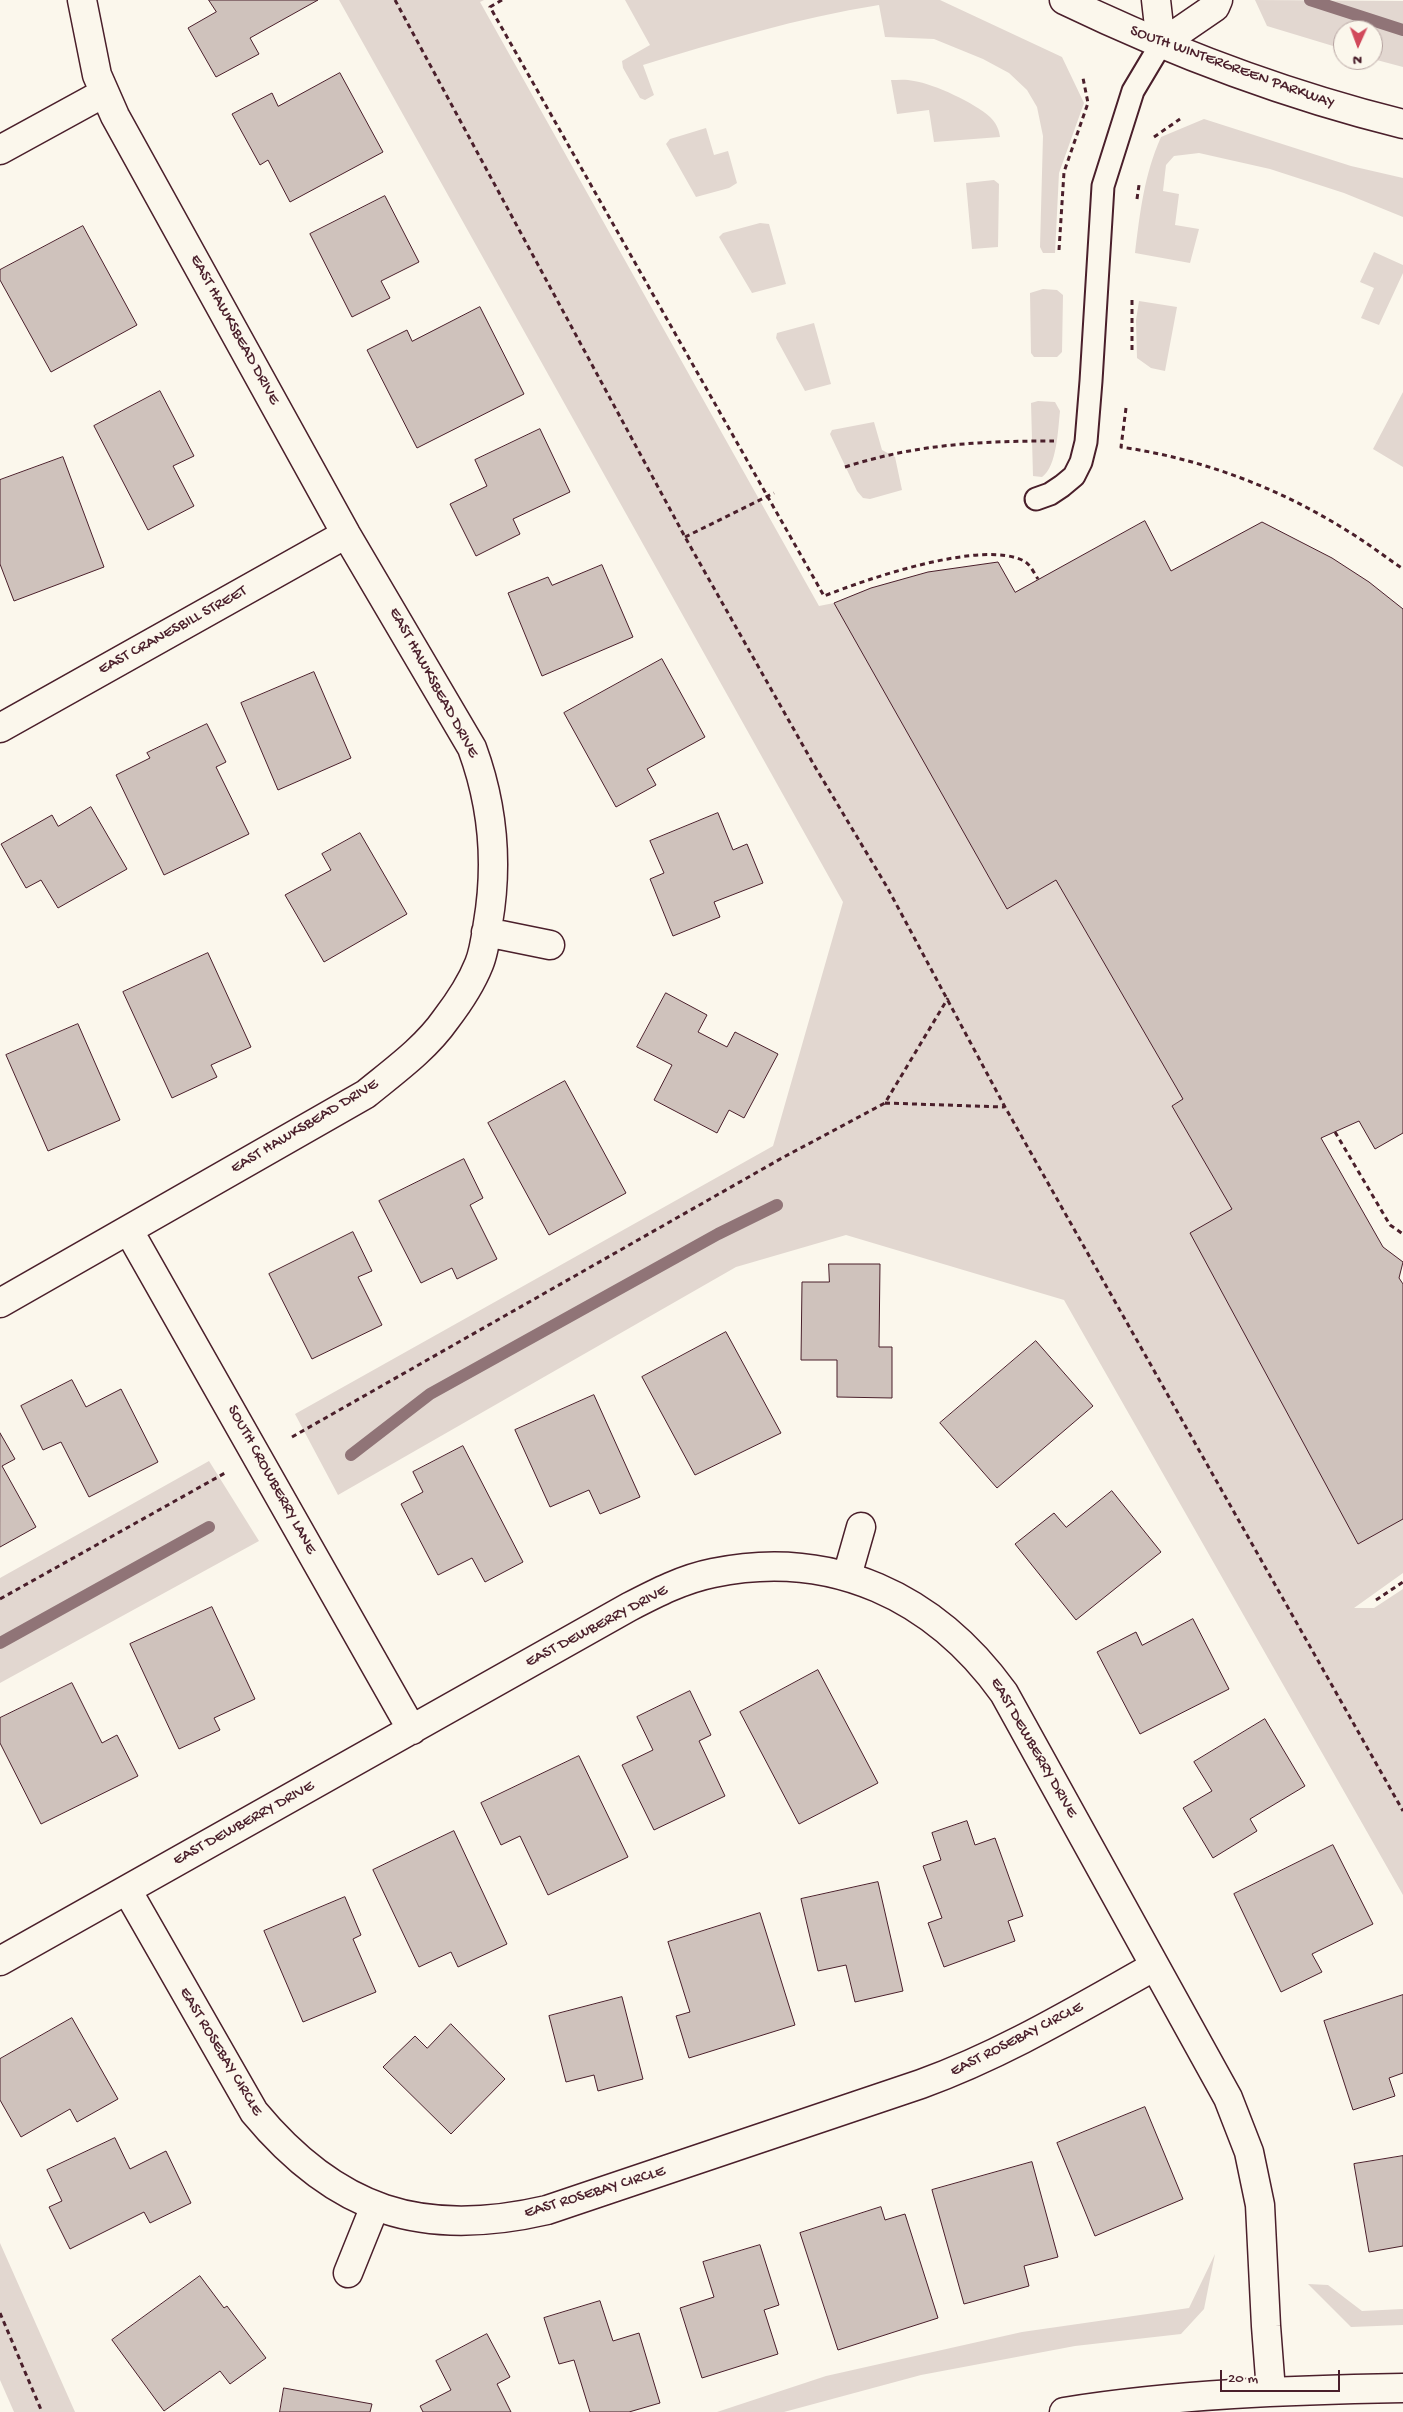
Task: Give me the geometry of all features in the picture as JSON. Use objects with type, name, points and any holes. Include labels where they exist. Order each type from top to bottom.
[{"type":"street","name":"EAST HAWKSBEAD DRIVE","points":[[0,1303],[366,1094],[397,1069],[425,1044],[445,1021],[465,992],[479,963],[492,901],[492,834],[483,777],[472,748],[346,534],[124,133],[104,93],[92,54],[82,0]]},
{"type":"street","name":"SOUTH WINTERGREEN PARKWAY","points":[[1064,0],[1161,44],[1315,100],[1403,124]]},
{"type":"street","points":[[1156,0],[1161,44],[1215,7],[1218,0]]},
{"type":"street","points":[[0,150],[104,93]]},
{"type":"street","name":"EAST CRANESBILL STREET","points":[[0,728],[346,534]]},
{"type":"street","points":[[486,932],[550,945]]},
{"type":"street","name":"SOUTH CROWBERRY LANE","points":[[129,1231],[412,1730]]},
{"type":"street","points":[[847,1576],[861,1527]]},
{"type":"street","name":"EAST DEWBERRY DRIVE","points":[[0,1960],[629,1607],[670,1587],[712,1573],[762,1567],[806,1570],[847,1576],[893,1594],[939,1623],[958,1639],[991,1675],[1004,1693],[1228,2098],[1249,2152],[1260,2205],[1271,2391]]},
{"type":"street","name":"EAST ROSEBAY CIRCLE","points":[[127,1890],[254,2112],[297,2159],[348,2194],[375,2206],[404,2216],[435,2220],[478,2221],[524,2216],[571,2203],[966,2068],[1045,2028],[1156,1966]]},
{"type":"street","points":[[348,2273],[375,2206]]},
{"type":"street","points":[[1064,2412],[1171,2398],[1271,2391],[1403,2388]]},
{"type":"lane","points":[[1036,498],[1050,494],[1062,486],[1074,476],[1081,462],[1086,442],[1091,381],[1103,186],[1133,92],[1161,44]]},
{"type":"path","points":[[395,0],[685,537],[809,756],[887,887],[1005,1107],[1403,1811]]},
{"type":"path","points":[[502,0],[490,6],[824,596],[898,570],[1000,554],[1026,562],[1038,579]]},
{"type":"path","points":[[1059,250],[1064,172],[1088,102],[1083,78]]},
{"type":"path","points":[[1152,141],[1156,134],[1180,119]]},
{"type":"path","points":[[1136,205],[1140,182]]},
{"type":"path","points":[[1132,300],[1132,350]]},
{"type":"path","points":[[1126,408],[1122,447],[1146,450],[1209,466],[1267,487],[1338,525],[1403,569]]},
{"type":"path","points":[[845,467],[893,452],[918,448],[996,441],[1054,441]]},
{"type":"path","points":[[685,537],[774,493]]},
{"type":"path","points":[[885,1103],[948,998]]},
{"type":"path","points":[[292,1437],[782,1158],[885,1103],[1005,1107]]},
{"type":"path","points":[[1334,1132],[1390,1225],[1403,1234]]},
{"type":"path","points":[[0,1599],[226,1473]]},
{"type":"path","points":[[1376,1600],[1403,1582]]},
{"type":"path","points":[[0,2313],[42,2412]]},
{"type":"shaded area","points":[[339,0],[484,0],[480,2],[819,606],[834,603],[1007,909],[1056,880],[1183,1099],[1172,1106],[1232,1209],[1190,1233],[1358,1543],[1403,1519],[1403,1573],[1354,1608],[1374,1608],[1403,1589],[1403,1895],[1064,1300],[846,1235],[736,1267],[338,1495],[295,1414],[773,1146],[843,902]]},
{"type":"shaded area","points":[[625,0],[940,0],[1062,57],[1084,103],[1059,173],[1055,253],[1043,253],[1040,247],[1043,136],[1037,107],[1027,90],[1009,73],[983,59],[934,39],[885,37],[879,5],[789,23],[643,65],[654,95],[645,100],[640,98],[623,68],[622,61],[650,45]]},
{"type":"shaded area","points":[[1255,0],[1403,1],[1403,67],[1383,62],[1383,20],[1333,20],[1333,46],[1267,26]]},
{"type":"shaded area","points":[[891,80],[908,80],[922,83],[965,100],[990,117],[997,126],[1000,137],[934,142],[929,110],[897,114]]},
{"type":"shaded area","points":[[1204,119],[1351,166],[1403,178],[1403,217],[1344,193],[1270,169],[1199,153],[1174,156],[1166,165],[1163,191],[1179,194],[1175,225],[1199,229],[1190,263],[1135,253],[1141,209],[1150,166],[1161,137]]},
{"type":"shaded area","points":[[706,128],[714,155],[728,151],[737,183],[729,188],[696,197],[666,144],[670,139]]},
{"type":"shaded area","points":[[994,180],[999,184],[998,247],[972,249],[966,183]]},
{"type":"shaded area","points":[[760,223],[769,224],[786,284],[752,293],[719,237],[723,233]]},
{"type":"shaded area","points":[[1374,252],[1403,265],[1403,273],[1379,325],[1361,318],[1374,288],[1360,282]]},
{"type":"shaded area","points":[[1043,289],[1057,290],[1063,295],[1062,352],[1057,357],[1034,357],[1031,353],[1030,293]]},
{"type":"shaded area","points":[[1139,301],[1177,307],[1165,371],[1151,368],[1137,358],[1136,320]]},
{"type":"shaded area","points":[[814,323],[831,384],[805,391],[776,338],[777,333]]},
{"type":"shaded area","points":[[1403,392],[1403,467],[1373,449]]},
{"type":"shaded area","points":[[1038,401],[1055,402],[1060,411],[1054,456],[1047,472],[1042,477],[1033,476],[1031,403]]},
{"type":"shaded area","points":[[874,422],[882,450],[895,457],[902,490],[870,499],[863,498],[857,491],[830,434],[832,430]]},
{"type":"shaded area","points":[[209,1461],[259,1541],[0,1683],[0,1578]]},
{"type":"shaded area","points":[[0,2243],[75,2412],[14,2412],[0,2380]]},
{"type":"shaded area","points":[[1215,2254],[1204,2309],[1181,2334],[1075,2346],[921,2375],[784,2412],[717,2412],[826,2376],[1022,2332],[1189,2308]]},
{"type":"shaded area","points":[[1308,2284],[1328,2285],[1362,2311],[1403,2309],[1403,2325],[1351,2327]]},
{"type":"building","points":[[209,0],[318,0],[250,38],[259,54],[216,77],[188,28],[216,12]]},
{"type":"building","points":[[340,73],[383,152],[290,202],[268,160],[260,165],[232,114],[272,93],[278,106]]},
{"type":"building","points":[[385,196],[419,262],[381,281],[390,298],[352,317],[310,234]]},
{"type":"building","points":[[83,226],[137,325],[51,372],[0,280],[0,270]]},
{"type":"building","points":[[480,307],[524,394],[417,448],[367,350],[407,330],[412,341]]},
{"type":"building","points":[[160,391],[194,456],[173,466],[194,506],[148,530],[94,426]]},
{"type":"building","points":[[540,429],[570,492],[513,519],[520,534],[476,556],[450,504],[487,486],[475,460]]},
{"type":"building","points":[[63,457],[104,567],[14,601],[0,564],[0,480]]},
{"type":"building","points":[[1145,521],[1171,571],[1262,522],[1332,558],[1369,582],[1403,609],[1403,1133],[1375,1149],[1359,1121],[1321,1138],[1383,1247],[1403,1262],[1399,1278],[1403,1284],[1403,1519],[1358,1544],[1190,1233],[1232,1209],[1172,1106],[1183,1099],[1056,880],[1007,909],[834,603],[871,588],[928,572],[998,562],[1015,592]]},
{"type":"building","points":[[602,565],[633,637],[542,676],[508,593],[548,577],[552,585]]},
{"type":"building","points":[[662,659],[705,737],[647,769],[656,785],[616,807],[564,713]]},
{"type":"building","points":[[314,672],[351,758],[278,790],[241,703]]},
{"type":"building","points":[[207,724],[226,762],[216,767],[249,834],[164,875],[116,775],[150,758],[147,753]]},
{"type":"building","points":[[91,807],[127,869],[58,908],[41,880],[26,888],[1,844],[52,815],[58,826]]},
{"type":"building","points":[[718,813],[733,850],[747,844],[763,883],[714,902],[720,917],[673,936],[650,879],[664,873],[650,841]]},
{"type":"building","points":[[360,833],[407,914],[324,962],[285,895],[331,870],[322,854]]},
{"type":"building","points":[[208,953],[251,1047],[211,1065],[217,1077],[172,1098],[123,992]]},
{"type":"building","points":[[666,993],[707,1015],[698,1032],[727,1047],[735,1032],[778,1054],[744,1118],[729,1110],[717,1133],[654,1100],[672,1065],[637,1047]]},
{"type":"building","points":[[78,1024],[120,1120],[48,1151],[6,1055]]},
{"type":"building","points":[[565,1081],[626,1193],[549,1235],[488,1123]]},
{"type":"building","points":[[464,1159],[483,1198],[470,1205],[497,1259],[457,1279],[452,1268],[421,1283],[379,1201]]},
{"type":"building","points":[[353,1232],[372,1271],[358,1277],[382,1325],[312,1359],[269,1274]]},
{"type":"building","points":[[829,1264],[880,1264],[879,1347],[892,1347],[892,1398],[837,1397],[837,1360],[801,1360],[802,1282],[829,1282]]},
{"type":"building","points":[[726,1332],[781,1433],[695,1475],[642,1377]]},
{"type":"building","points":[[1036,1341],[1093,1406],[997,1488],[940,1423]]},
{"type":"building","points":[[72,1380],[86,1407],[121,1389],[158,1462],[89,1497],[61,1442],[43,1450],[21,1406]]},
{"type":"building","points":[[594,1395],[640,1497],[600,1514],[589,1490],[550,1507],[515,1430]]},
{"type":"building","points":[[0,1433],[15,1459],[2,1466],[36,1527],[0,1547]]},
{"type":"building","points":[[463,1446],[523,1562],[485,1582],[472,1558],[438,1575],[401,1504],[423,1492],[413,1472]]},
{"type":"building","points":[[1112,1491],[1161,1552],[1076,1620],[1015,1544],[1054,1513],[1066,1527]]},
{"type":"building","points":[[212,1607],[255,1699],[214,1718],[220,1730],[179,1749],[130,1644]]},
{"type":"building","points":[[1193,1619],[1229,1689],[1140,1734],[1097,1652],[1136,1632],[1142,1645]]},
{"type":"building","points":[[818,1670],[878,1783],[799,1824],[740,1712]]},
{"type":"building","points":[[72,1683],[102,1743],[117,1735],[138,1776],[41,1824],[0,1743],[0,1718]]},
{"type":"building","points":[[690,1691],[711,1735],[699,1741],[725,1796],[654,1830],[622,1765],[653,1750],[637,1717]]},
{"type":"building","points":[[1265,1719],[1305,1786],[1250,1819],[1257,1831],[1213,1858],[1183,1808],[1212,1791],[1194,1762]]},
{"type":"building","points":[[579,1756],[628,1857],[548,1895],[520,1836],[501,1845],[481,1803]]},
{"type":"building","points":[[967,1821],[975,1845],[995,1838],[1023,1916],[1008,1921],[1015,1941],[944,1967],[928,1923],[942,1918],[923,1866],[941,1860],[932,1833]]},
{"type":"building","points":[[454,1831],[507,1944],[458,1967],[451,1952],[419,1967],[373,1870]]},
{"type":"building","points":[[1333,1845],[1373,1924],[1312,1954],[1322,1972],[1281,1992],[1234,1894]]},
{"type":"building","points":[[878,1882],[903,1991],[855,2002],[846,1965],[818,1971],[801,1899]]},
{"type":"building","points":[[345,1897],[361,1935],[353,1939],[376,1992],[303,2022],[264,1931]]},
{"type":"building","points":[[760,1913],[795,2025],[689,2058],[676,2016],[690,2012],[668,1942]]},
{"type":"building","points":[[1403,1995],[1403,2073],[1389,2078],[1395,2096],[1353,2110],[1324,2021]]},
{"type":"building","points":[[622,1997],[643,2079],[598,2091],[594,2075],[566,2082],[549,2016]]},
{"type":"building","points":[[72,2018],[118,2099],[77,2122],[70,2109],[21,2137],[0,2100],[0,2059]]},
{"type":"building","points":[[451,2024],[505,2079],[451,2134],[383,2067],[415,2036],[427,2048]]},
{"type":"building","points":[[1145,2107],[1183,2199],[1095,2236],[1057,2143]]},
{"type":"building","points":[[115,2138],[130,2169],[166,2151],[191,2203],[150,2223],[144,2212],[70,2249],[49,2207],[62,2201],[47,2170]]},
{"type":"building","points":[[1403,2156],[1403,2246],[1369,2252],[1354,2164]]},
{"type":"building","points":[[1032,2162],[1058,2257],[1024,2266],[1029,2286],[964,2304],[932,2190]]},
{"type":"building","points":[[881,2207],[885,2220],[905,2214],[938,2318],[838,2350],[800,2233]]},
{"type":"building","points":[[760,2245],[779,2305],[764,2310],[778,2354],[702,2378],[680,2308],[714,2297],[703,2262]]},
{"type":"building","points":[[200,2276],[224,2308],[227,2306],[266,2358],[230,2384],[220,2371],[164,2411],[112,2340]]},
{"type":"building","points":[[600,2301],[613,2341],[639,2333],[660,2403],[629,2412],[590,2412],[574,2360],[559,2364],[544,2318]]},
{"type":"building","points":[[487,2334],[510,2377],[497,2384],[511,2412],[423,2412],[420,2406],[451,2390],[436,2361]]},
{"type":"building","points":[[284,2388],[372,2404],[370,2412],[280,2412]]},
{"type":"waterway","points":[[1310,0],[1403,30]]},
{"type":"waterway","points":[[351,1455],[430,1394],[718,1234],[777,1205]]},
{"type":"waterway","points":[[0,1643],[209,1527]]}]
